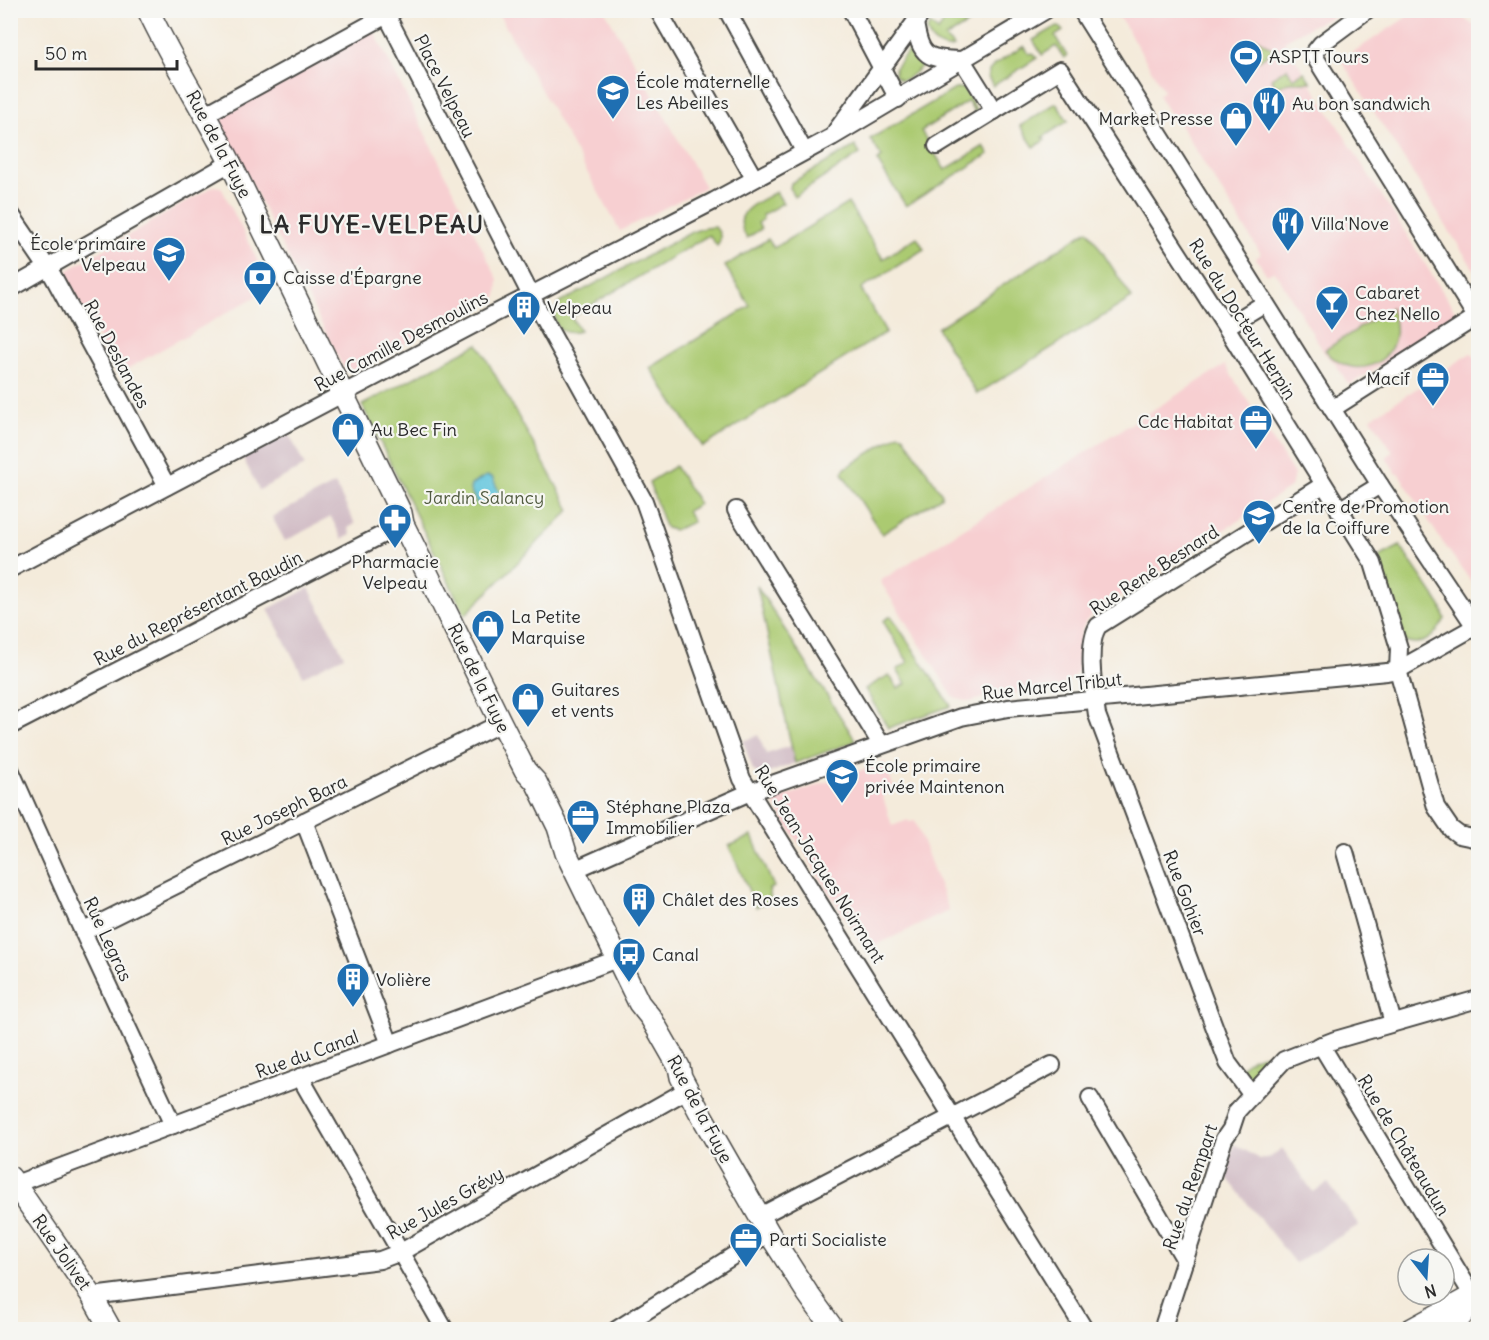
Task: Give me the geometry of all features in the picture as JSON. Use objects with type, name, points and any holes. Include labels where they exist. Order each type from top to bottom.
[{"type":"main road","points":[[1448,1329],[1476,1295]]},
{"type":"street","name":"Rue de la Fuye","points":[[148,10],[183,78],[206,114],[501,723],[525,770],[536,782],[558,827],[574,870],[639,1003],[651,1018],[679,1067],[687,1089],[764,1225],[808,1294],[834,1329]]},
{"type":"street","points":[[658,10],[754,178]]},
{"type":"street","points":[[727,10],[804,152]]},
{"type":"street","points":[[852,10],[898,99]]},
{"type":"street","points":[[832,137],[1046,10]]},
{"type":"street","name":"Rue du Docteur Herpin","points":[[1081,10],[1380,484],[1478,628]]},
{"type":"street","points":[[1332,409],[1477,318],[1313,54],[1321,45],[1367,11]]},
{"type":"street","name":"Place Velpeau","points":[[206,114],[388,12],[531,295]]},
{"type":"street","points":[[919,16],[918,41],[923,52],[929,56],[962,60]]},
{"type":"street","name":"Rue Camille Desmoulins","points":[[10,569],[642,239],[832,137],[919,16]]},
{"type":"street","points":[[962,60],[994,111]]},
{"type":"street","name":"Rue du Docteur Herpin","points":[[937,146],[1060,70],[1226,327],[1373,563],[1399,648],[1398,670],[1436,807],[1450,829],[1459,835],[1479,839]]},
{"type":"street","points":[[10,289],[230,163]]},
{"type":"street","name":"Rue Deslandes","points":[[10,213],[47,268],[166,486]]},
{"type":"street","name":"Rue Jean-Jacques Noirmant","points":[[531,295],[644,501],[742,779],[1085,1329]]},
{"type":"street","points":[[1226,327],[1265,303]]},
{"type":"street","points":[[1339,510],[1380,484]]},
{"type":"street","name":"Rue René Besnard","points":[[1095,700],[1092,685],[1093,634],[1098,626],[1323,485]]},
{"type":"street","points":[[736,510],[881,744]]},
{"type":"street","name":"Rue du Représentant Baudin","points":[[10,726],[404,524]]},
{"type":"street","name":"Rue Marcel Tribut","points":[[574,870],[750,792],[962,717],[988,711],[1398,670],[1478,628]]},
{"type":"street","name":"Rue Gohier","points":[[1095,700],[1097,715],[1228,1063],[1251,1094]]},
{"type":"street","name":"Rue Joseph Bara","points":[[84,931],[501,723]]},
{"type":"street","name":"Rue Legras","points":[[10,769],[172,1125]]},
{"type":"street","points":[[304,821],[390,1044]]},
{"type":"street","points":[[1345,852],[1393,1023]]},
{"type":"street","name":"Rue du Canal","points":[[12,1182],[172,1125],[617,959]]},
{"type":"street","name":"Rue du Rempart","points":[[1162,1329],[1224,1139],[1231,1129],[1237,1111],[1251,1094],[1284,1060],[1321,1045],[1479,999]]},
{"type":"street","name":"Rue de Châteaudun","points":[[1321,1045],[1476,1295]]},
{"type":"street","points":[[616,1329],[764,1225],[953,1117],[1052,1065]]},
{"type":"street","points":[[300,1077],[445,1329]]},
{"type":"street","name":"Rue Jules Grévy","points":[[92,1296],[380,1260],[401,1252],[687,1089]]},
{"type":"street","points":[[1090,1098],[1185,1260]]},
{"type":"street","name":"Rue Jolivet","points":[[12,1182],[92,1296],[111,1329]]},
{"type":"street","points":[[1410,1329],[1476,1295]]},
{"type":"shaded area","name":"École maternelle Les Abeilles","points":[[497,11],[605,11],[705,187],[620,231]]},
{"type":"shaded area","points":[[1113,11],[1347,11],[1313,25],[1284,41],[1458,316],[1349,385],[1334,362],[1325,354],[1275,271],[1267,275],[1256,258],[1261,254],[1177,120],[1174,121],[1158,95],[1164,91],[1121,19]]},
{"type":"shaded area","points":[[1416,11],[1452,11],[1478,28],[1478,276],[1341,60]]},
{"type":"shaded area","points":[[370,32],[375,33],[498,280],[497,296],[354,370],[343,367],[221,123],[223,115]]},
{"type":"shaded area","name":"École primaire Velpeau","points":[[214,186],[221,187],[271,288],[118,374],[66,277],[68,270]]},
{"type":"shaded area","points":[[1471,353],[1478,364],[1478,591],[1386,457],[1393,452],[1371,418]]},
{"type":"shaded area","points":[[1225,365],[1294,474],[1291,487],[1092,614],[1085,622],[1081,633],[1078,670],[1060,688],[989,696],[970,702],[954,698],[880,581]]},
{"type":"shaded area","points":[[288,432],[305,466],[259,490],[242,456]]},
{"type":"shaded area","points":[[335,484],[355,524],[348,528],[351,535],[342,539],[331,517],[285,541],[272,517]]},
{"type":"shaded area","points":[[309,588],[344,656],[303,676],[268,609]]},
{"type":"shaded area","points":[[758,735],[766,754],[791,746],[795,763],[761,776],[753,770],[743,741]]},
{"type":"shaded area","points":[[885,762],[894,789],[882,794],[892,826],[908,820],[909,822],[915,821],[949,911],[865,950],[803,850],[810,845],[808,838],[799,844],[775,805],[778,799]]},
{"type":"shaded area","points":[[1234,1144],[1260,1159],[1271,1157],[1282,1148],[1313,1192],[1328,1183],[1359,1225],[1295,1263],[1224,1174]]},
{"type":"green space","points":[[985,10],[987,12],[945,38],[954,47],[941,47],[933,42],[928,34],[930,24],[938,31],[953,11]]},
{"type":"green space","points":[[1059,27],[1063,31],[1055,36],[1067,56],[1064,58],[1056,46],[1042,55],[1033,40]]},
{"type":"green space","points":[[1255,37],[1274,50],[1255,63],[1246,49]]},
{"type":"green space","points":[[1024,46],[1029,54],[1033,53],[1037,58],[993,86],[988,77],[989,71],[994,65]]},
{"type":"green space","points":[[908,51],[922,66],[907,79],[900,80],[895,75],[895,68]]},
{"type":"green space","points":[[1287,68],[1293,78],[1304,72],[1311,82],[1288,82],[1277,88],[1271,78]]},
{"type":"green space","points":[[962,88],[978,113],[976,114],[968,101],[921,131],[945,170],[984,146],[989,154],[906,206],[877,161],[882,157],[870,139],[955,89]]},
{"type":"green space","points":[[1056,103],[1068,121],[1043,137],[1045,140],[1034,147],[1020,126]]},
{"type":"green space","points":[[855,146],[860,154],[794,197],[790,189],[791,183]]},
{"type":"green space","points":[[776,192],[783,203],[762,215],[763,219],[758,223],[761,229],[747,238],[742,229],[743,214],[754,204]]},
{"type":"green space","points":[[848,203],[883,259],[917,237],[924,249],[861,289],[886,332],[703,447],[650,368],[750,306],[725,266],[768,239],[774,248]]},
{"type":"green space","points":[[715,227],[720,236],[717,246],[709,235],[571,317],[580,331],[566,332],[561,330],[555,322],[559,303],[692,232]]},
{"type":"green space","points":[[1088,230],[1132,298],[977,394],[937,328]]},
{"type":"green space","points":[[1390,308],[1395,325],[1394,340],[1388,352],[1378,362],[1366,367],[1352,367],[1338,362],[1325,350]]},
{"type":"green space","name":"Jardin Salancy","points":[[478,344],[570,510],[465,615],[362,405]]},
{"type":"green space","points":[[899,434],[903,435],[942,494],[941,497],[882,534],[842,473],[844,469]]},
{"type":"green space","points":[[675,466],[699,504],[687,511],[693,522],[674,530],[666,528],[649,482]]},
{"type":"green space","points":[[1400,546],[1441,606],[1445,619],[1432,636],[1422,642],[1402,640],[1379,557]]},
{"type":"green space","points":[[757,586],[847,727],[856,741],[795,763]]},
{"type":"green space","points":[[891,616],[951,706],[888,728],[865,689],[889,675],[898,688],[906,684],[897,670],[908,662],[883,621]]},
{"type":"green space","points":[[752,836],[774,887],[769,889],[771,900],[756,907],[729,846]]},
{"type":"green space","points":[[1279,1051],[1280,1057],[1256,1080],[1251,1081],[1239,1071],[1251,1059]]},
{"type":"water","points":[[486,476],[492,477],[500,494],[498,498],[483,506],[478,505],[470,490],[471,485]]},
{"type":"place","name":"ASPTT Tours","points":[[1246,85]]},
{"type":"place","name":"École maternelle Les Abeilles","points":[[613,120]]},
{"type":"place","name":"Au bon sandwich","points":[[1269,132]]},
{"type":"place","name":"Market Presse","points":[[1236,147]]},
{"type":"place","name":"Villa'Nove","points":[[1288,252]]},
{"type":"place","name":"École primaire Velpeau","points":[[169,282]]},
{"type":"place","name":"Caisse d'Épargne","points":[[260,306]]},
{"type":"place","name":"Cabaret Chez Nello","points":[[1332,331]]},
{"type":"place","name":"Velpeau","points":[[524,336]]},
{"type":"place","name":"Macif","points":[[1433,407]]},
{"type":"place","name":"Cdc Habitat","points":[[1256,450]]},
{"type":"place","name":"Au Bec Fin","points":[[348,458]]},
{"type":"place","name":"Centre de Promotion de la Coiffure","points":[[1259,545]]},
{"type":"place","name":"Pharmacie Velpeau","points":[[395,549]]},
{"type":"place","name":"La Petite Marquise","points":[[488,655]]},
{"type":"place","name":"Guitares et vents","points":[[528,728]]},
{"type":"place","name":"École primaire privée Maintenon","points":[[842,804]]},
{"type":"place","name":"Stéphane Plaza Immobilier","points":[[583,845]]},
{"type":"place","name":"Châlet des Roses","points":[[639,928]]},
{"type":"place","name":"Canal","points":[[629,983]]},
{"type":"place","name":"Volière","points":[[353,1008]]},
{"type":"place","name":"Parti Socialiste","points":[[746,1268]]},
{"type":"district","name":"LA FUYE-VELPEAU","points":[[372,224]]}]
